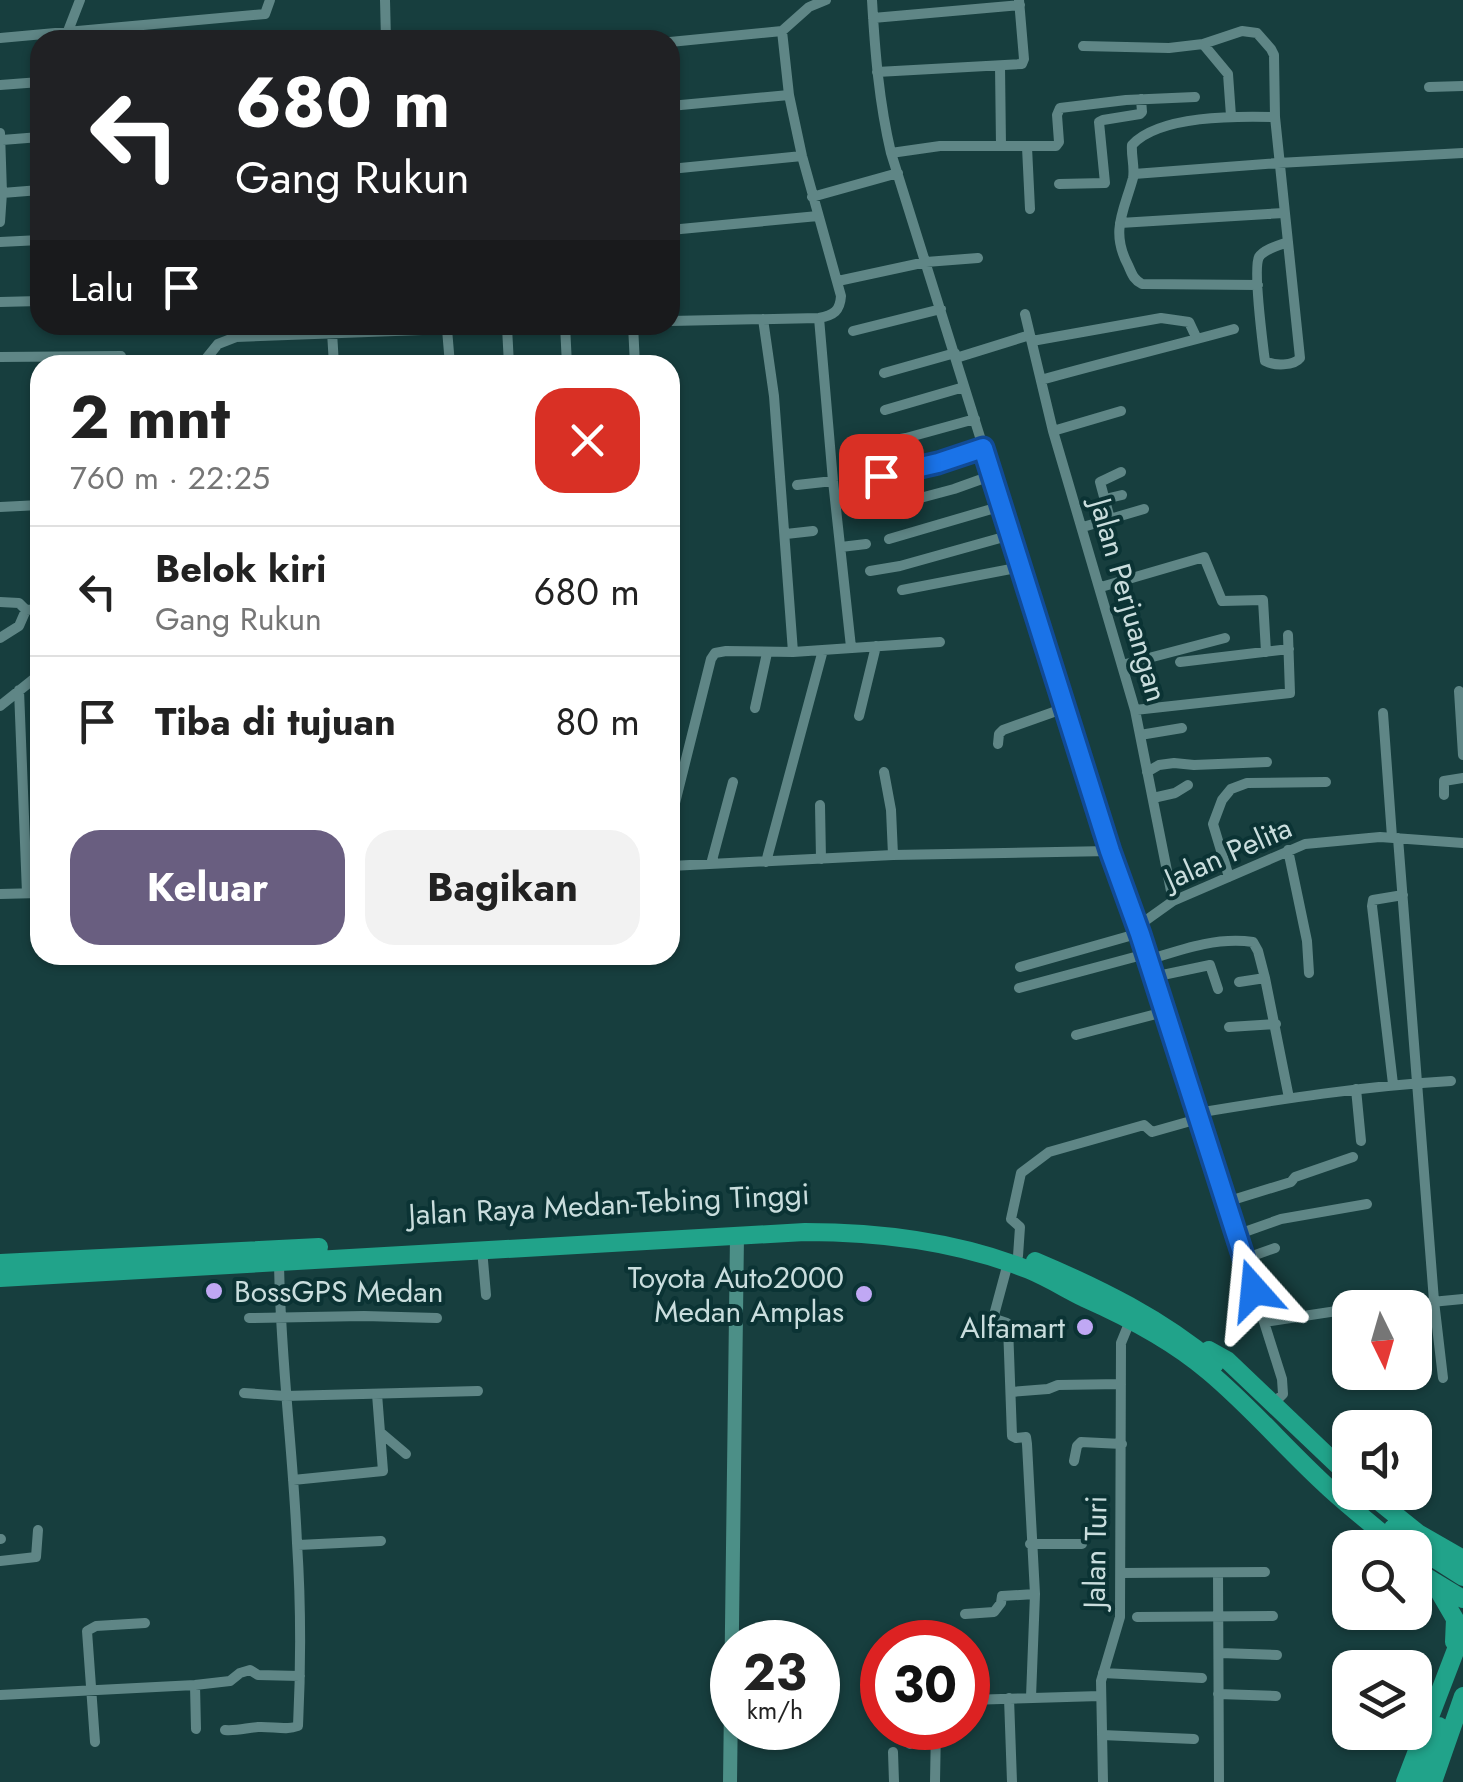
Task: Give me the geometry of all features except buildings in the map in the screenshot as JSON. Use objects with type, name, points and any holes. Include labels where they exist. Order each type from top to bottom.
[{"type":"highway","name":"Jalan Raya Medan-Tebing Tinggi","points":[[0,1264],[796,1220],[885,1224],[927,1232],[1013,1260],[1188,1349]]},
{"type":"highway","name":"Jalan Raya Medan-Tebing Tinggi","points":[[0,1278],[804,1232],[872,1234],[1013,1260],[1034,1260],[1099,1289],[1188,1349]]},
{"type":"highway","points":[[1188,1349],[1286,1428],[1332,1474]]},
{"type":"highway","points":[[1188,1349],[1216,1352],[1227,1360],[1332,1460]]},
{"type":"highway","points":[[1188,1349],[1216,1391],[1363,1530]]},
{"type":"highway","points":[[1213,1369],[1326,1486],[1379,1530]]},
{"type":"highway","points":[[1372,1510],[1463,1577]]},
{"type":"highway","points":[[1390,1510],[1418,1533],[1463,1559]]},
{"type":"highway","points":[[1432,1570],[1463,1590]]},
{"type":"highway","points":[[1434,1583],[1463,1599]]},
{"type":"highway","points":[[1420,1782],[1459,1672],[1456,1619],[1434,1583]]},
{"type":"highway","points":[[1433,1782],[1459,1672],[1463,1631]]},
{"type":"highway","points":[[1406,1782],[1459,1672]]},
{"type":"street","points":[[69,30],[80,0]]},
{"type":"street","points":[[90,30],[265,14],[270,0]]},
{"type":"street","points":[[385,0],[386,30]]},
{"type":"street","points":[[680,41],[782,31],[809,8],[826,0]]},
{"type":"street","points":[[872,0],[882,115],[891,153],[1110,851],[1139,930],[1264,1322],[1283,1394],[1274,1403]]},
{"type":"street","points":[[873,18],[1019,3],[1024,62],[877,72]]},
{"type":"street","points":[[1083,46],[1184,48],[1242,30],[1257,33],[1274,56],[1278,163],[1288,242],[1300,348],[1298,362],[1270,364],[1266,361],[1258,285],[1260,256],[1288,242]]},
{"type":"street","points":[[680,321],[820,318],[836,312],[840,306],[838,281],[812,197],[789,95],[782,31]]},
{"type":"street","points":[[0,38],[30,35]]},
{"type":"street","points":[[1203,44],[1228,74],[1231,116]]},
{"type":"street","points":[[1000,66],[1000,146]]},
{"type":"street","points":[[0,84],[30,82]]},
{"type":"street","points":[[1428,87],[1463,86]]},
{"type":"street","points":[[680,105],[789,95]]},
{"type":"street","points":[[891,153],[922,147],[1056,146],[1060,142],[1060,108],[1195,97]]},
{"type":"street","points":[[1060,184],[1105,183],[1099,121],[1142,114],[1142,100]]},
{"type":"street","points":[[1258,285],[1138,283],[1120,253],[1118,232],[1134,174],[1132,145],[1143,136],[1176,124],[1231,116],[1275,117]]},
{"type":"street","points":[[0,222],[1,137],[30,137]]},
{"type":"street","points":[[1028,147],[1030,209]]},
{"type":"street","points":[[1134,174],[1463,154]]},
{"type":"street","points":[[680,168],[802,156]]},
{"type":"street","points":[[812,197],[898,173]]},
{"type":"street","points":[[1,200],[30,193]]},
{"type":"street","points":[[1120,223],[1284,213]]},
{"type":"street","points":[[680,229],[818,216]]},
{"type":"street","points":[[0,242],[30,240]]},
{"type":"street","points":[[838,281],[926,262],[978,258]]},
{"type":"street","points":[[0,302],[30,302]]},
{"type":"street","points":[[853,331],[941,309]]},
{"type":"street","name":"Jalan Perjuangan","points":[[1025,314],[1054,431],[1135,710],[1173,901]]},
{"type":"street","points":[[820,318],[851,647]]},
{"type":"street","points":[[884,373],[1031,338],[1160,318],[1189,322],[1197,339]]},
{"type":"street","points":[[763,319],[774,396],[793,652]]},
{"type":"street","points":[[1041,380],[1234,328]]},
{"type":"street","points":[[209,355],[227,339],[256,335]]},
{"type":"street","points":[[0,358],[30,358]]},
{"type":"street","points":[[885,410],[964,387]]},
{"type":"street","points":[[1054,431],[1121,411]]},
{"type":"street","points":[[868,445],[974,419]]},
{"type":"street","points":[[881,476],[983,448]]},
{"type":"street","points":[[1110,519],[1100,481],[1122,472]]},
{"type":"street","points":[[875,510],[993,476]]},
{"type":"street","points":[[796,485],[833,481]]},
{"type":"street","points":[[1104,499],[1122,495]]},
{"type":"street","points":[[0,506],[30,505]]},
{"type":"street","points":[[889,539],[1002,506]]},
{"type":"street","points":[[1083,527],[1144,509]]},
{"type":"street","points":[[786,534],[814,531]]},
{"type":"street","points":[[870,571],[1011,535]]},
{"type":"street","points":[[841,547],[866,544]]},
{"type":"street","points":[[1101,587],[1204,557],[1222,602],[1263,600],[1266,652]]},
{"type":"street","points":[[902,590],[1021,567]]},
{"type":"street","points":[[0,602],[19,603],[26,610]]},
{"type":"street","points":[[26,610],[30,609]]},
{"type":"street","points":[[0,638],[19,626],[26,610]]},
{"type":"street","points":[[1135,710],[1290,692],[1288,635]]},
{"type":"street","points":[[1122,665],[1225,638]]},
{"type":"street","points":[[680,783],[713,656],[718,652],[793,652],[940,642]]},
{"type":"street","points":[[1203,642],[1208,658]]},
{"type":"street","points":[[859,716],[876,646]]},
{"type":"street","points":[[1180,662],[1289,649]]},
{"type":"street","points":[[766,862],[823,650]]},
{"type":"street","points":[[755,708],[767,653]]},
{"type":"street","points":[[0,706],[30,682]]},
{"type":"street","points":[[0,894],[27,893],[20,690]]},
{"type":"street","points":[[1459,690],[1463,754]]},
{"type":"street","points":[[998,744],[1003,730],[1065,708]]},
{"type":"street","points":[[1383,713],[1392,837]]},
{"type":"street","points":[[1140,734],[1182,728]]},
{"type":"street","points":[[1379,758],[1403,895],[1443,1378]]},
{"type":"street","points":[[1148,772],[1159,765],[1174,763],[1267,762]]},
{"type":"street","points":[[884,772],[893,855]]},
{"type":"street","points":[[1444,795],[1444,781],[1463,778]]},
{"type":"street","points":[[711,864],[732,782]]},
{"type":"street","points":[[1229,877],[1213,824],[1231,789],[1247,783],[1326,782]]},
{"type":"street","points":[[1154,798],[1188,785]]},
{"type":"street","points":[[820,805],[822,859]]},
{"type":"street","name":"Jalan Pelita","points":[[1020,968],[1139,930],[1173,901],[1288,850],[1318,842],[1392,837],[1463,843]]},
{"type":"street","points":[[1288,850],[1310,973]]},
{"type":"street","points":[[680,866],[893,855],[1110,851]]},
{"type":"street","points":[[1394,1084],[1372,906],[1377,898],[1403,895]]},
{"type":"street","points":[[1019,988],[1200,943],[1253,942],[1276,1024],[1289,1098]]},
{"type":"street","points":[[1153,978],[1210,964],[1218,989]]},
{"type":"street","points":[[1239,982],[1265,978]]},
{"type":"street","points":[[1076,1035],[1164,1012]]},
{"type":"street","points":[[1229,1027],[1276,1024]]},
{"type":"street","points":[[1032,1697],[1035,1594],[1026,1437],[1012,1436],[1008,1326],[994,1315],[1020,1227],[1012,1220],[1021,1173],[1040,1156],[1144,1125],[1152,1132],[1197,1116],[1289,1098],[1451,1081]]},
{"type":"street","points":[[1356,1089],[1360,1141]]},
{"type":"street","points":[[1226,1202],[1353,1157]]},
{"type":"street","points":[[1236,1234],[1281,1218],[1367,1204]]},
{"type":"street","points":[[730,1782],[737,1236]]},
{"type":"street","points":[[1244,1258],[1275,1248]]},
{"type":"street","points":[[482,1249],[486,1294]]},
{"type":"street","points":[[225,1730],[298,1728],[298,1545],[278,1261]]},
{"type":"street","points":[[1434,1300],[1463,1299]]},
{"type":"street","points":[[1264,1322],[1332,1313]]},
{"type":"street","points":[[250,1318],[437,1318]]},
{"type":"street","name":"Jalan Turi","points":[[1103,1782],[1100,1696],[1120,1617],[1121,1343],[1130,1321]]},
{"type":"street","points":[[1011,1392],[1058,1385],[1121,1384]]},
{"type":"street","points":[[244,1392],[285,1396],[478,1391]]},
{"type":"street","points":[[293,1480],[381,1472],[384,1468],[377,1394]]},
{"type":"street","points":[[380,1432],[406,1454]]},
{"type":"street","points":[[1074,1461],[1081,1442],[1122,1444]]},
{"type":"street","points":[[0,1561],[36,1557],[38,1530]]},
{"type":"street","points":[[298,1545],[380,1541]]},
{"type":"street","points":[[1030,1544],[1082,1544]]},
{"type":"street","points":[[1218,1572],[1219,1782]]},
{"type":"street","points":[[1121,1573],[1265,1572]]},
{"type":"street","points":[[965,1614],[994,1612],[1002,1596],[1035,1594]]},
{"type":"street","points":[[1137,1617],[1273,1616]]},
{"type":"street","points":[[95,1742],[88,1629],[145,1623]]},
{"type":"street","points":[[1220,1653],[1276,1655]]},
{"type":"street","points":[[0,1695],[196,1685],[230,1681],[250,1670],[258,1676],[300,1676]]},
{"type":"street","points":[[1103,1673],[1202,1678]]},
{"type":"street","points":[[196,1685],[196,1729]]},
{"type":"street","points":[[1218,1694],[1276,1696]]},
{"type":"street","points":[[990,1699],[1100,1696]]},
{"type":"street","points":[[1009,1698],[1012,1782]]},
{"type":"street","points":[[1102,1735],[1194,1740]]},
{"type":"street","points":[[934,1782],[935,1750]]},
{"type":"street","points":[[893,1752],[894,1782]]},
{"type":"place","name":"BossGPS Medan","points":[[214,1291]]},
{"type":"place","name":"Toyota Auto2000 Medan Amplas","points":[[864,1294]]},
{"type":"place","name":"Alfamart","points":[[1085,1327]]},
{"type":"route","points":[[881,476],[983,448],[1254,1290]]}]
